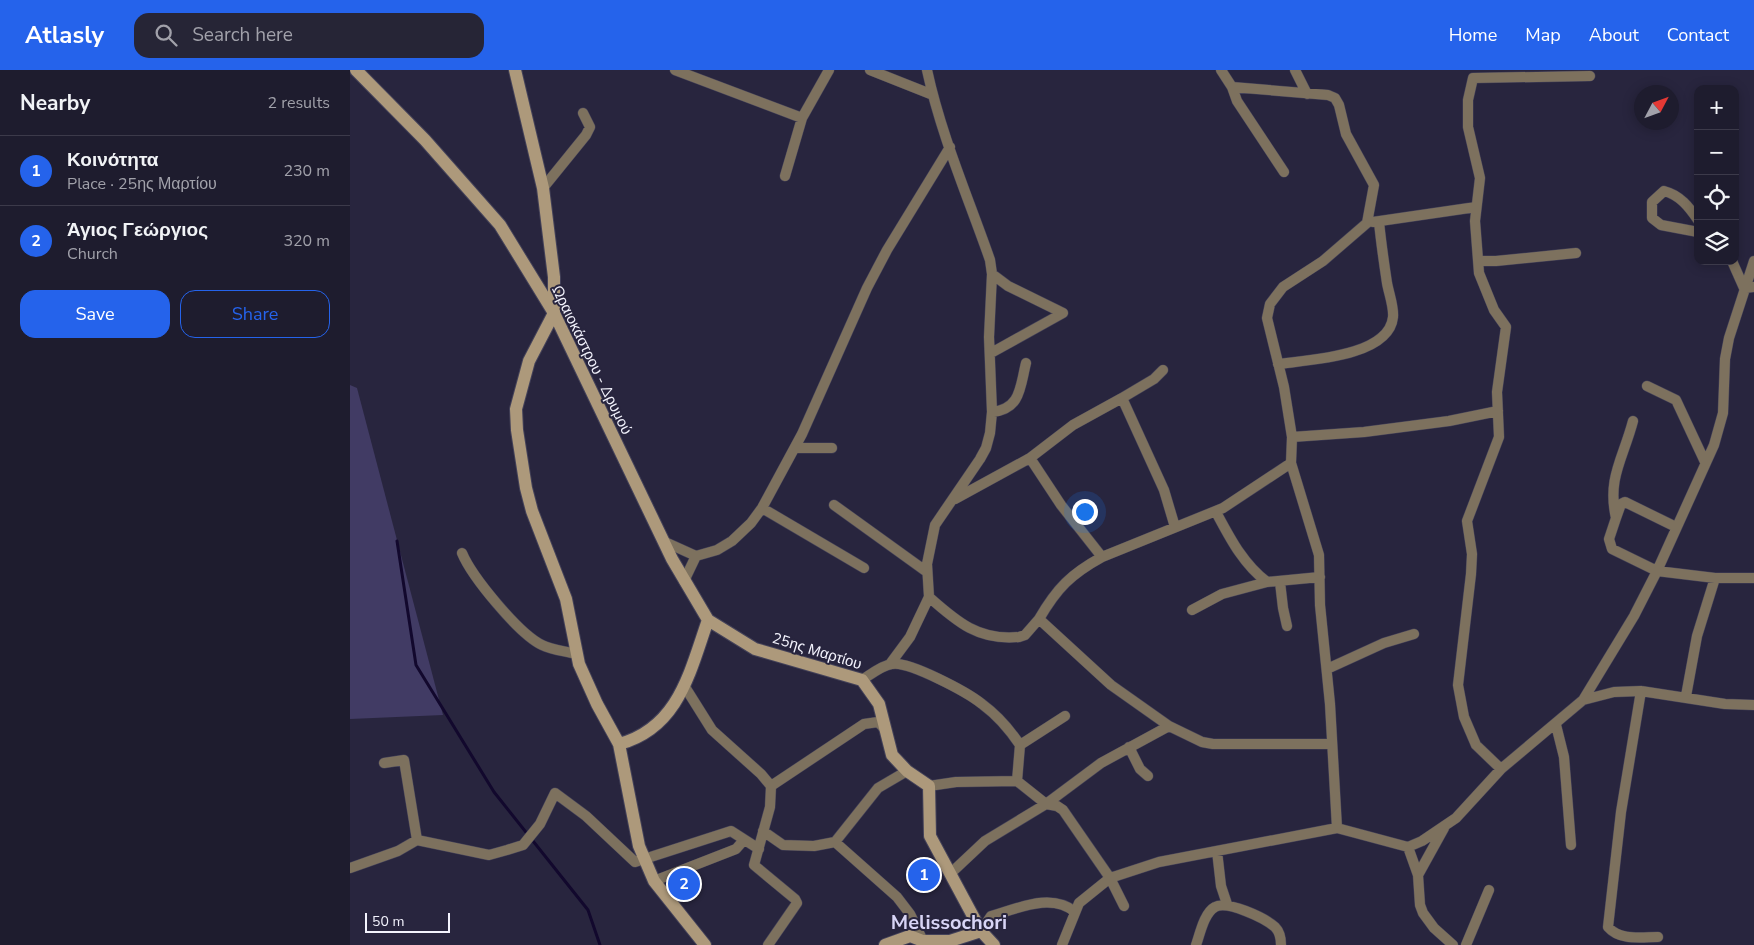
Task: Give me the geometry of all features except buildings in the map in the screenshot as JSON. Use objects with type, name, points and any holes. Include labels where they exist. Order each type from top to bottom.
[{"type":"main road","name":"Ωραιοκάστρου - Δρυμού","points":[[356,70],[425,140],[500,225],[554,313],[623,460],[684,581],[708,620]]},
{"type":"main road","points":[[514,70],[543,188],[554,277],[554,313],[529,361],[516,409],[517,430],[526,488],[532,510],[566,599],[576,654],[597,704],[619,744],[634,833],[654,882],[705,945]]},
{"type":"main road","points":[[619,744],[661,721],[671,710],[685,687],[708,620]]},
{"type":"main road","name":"25ης Μαρτίου","points":[[708,620],[755,649],[862,680],[879,704],[892,755],[907,771],[929,786]]},
{"type":"main road","points":[[929,786],[930,836],[952,873],[981,931],[994,945]]},
{"type":"main road","points":[[885,945],[910,936],[923,941],[950,941],[981,931]]},
{"type":"street","points":[[675,70],[802,118]]},
{"type":"street","points":[[785,176],[802,118],[829,70]]},
{"type":"street","points":[[870,70],[932,95]]},
{"type":"street","points":[[862,680],[890,664],[910,637],[929,597],[927,572],[929,550],[935,525],[955,499],[986,448],[992,412],[992,274],[990,260],[932,95],[927,70]]},
{"type":"street","points":[[1221,70],[1232,87],[1237,101],[1284,172]]},
{"type":"street","points":[[1295,70],[1307,94]]},
{"type":"street","points":[[1501,769],[1476,745],[1472,738],[1464,717],[1458,685],[1471,574],[1472,554],[1467,521],[1499,437],[1499,371],[1506,327],[1494,310],[1480,273],[1475,221],[1480,178],[1468,127],[1468,100],[1473,74],[1590,76]]},
{"type":"street","points":[[1232,87],[1328,95],[1335,98],[1339,104],[1346,134],[1374,185],[1367,223]]},
{"type":"street","points":[[543,188],[557,168],[586,135],[590,127],[583,113]]},
{"type":"street","points":[[665,542],[696,556],[717,550],[732,541],[751,523],[762,508],[795,448],[887,250],[950,147]]},
{"type":"street","points":[[538,163],[557,168]]},
{"type":"street","points":[[1694,215],[1686,204],[1671,193],[1664,191],[1652,202],[1652,218],[1661,226],[1694,231]]},
{"type":"street","points":[[1337,828],[1327,669],[1320,605],[1319,555],[1291,463],[1292,437],[1267,318],[1270,304],[1283,287],[1323,261],[1367,223],[1476,207]]},
{"type":"street","points":[[1278,364],[1334,356],[1364,348],[1376,342],[1386,332],[1393,317],[1379,222]]},
{"type":"street","points":[[1479,260],[1496,261],[1576,253]]},
{"type":"street","points":[[1062,945],[1079,903],[1110,878],[1159,862],[1337,828],[1408,847],[1456,818],[1501,769],[1556,725],[1583,700],[1634,616],[1658,571],[1718,432],[1723,414],[1725,358],[1749,288],[1754,261]]},
{"type":"street","points":[[1734,265],[1749,288]]},
{"type":"street","points":[[991,354],[1062,313],[1008,286],[992,274]]},
{"type":"street","points":[[992,412],[1006,411],[1013,405],[1018,397],[1026,363]]},
{"type":"street","points":[[955,499],[1030,458],[1072,425],[1154,379],[1163,370]]},
{"type":"street","points":[[1647,386],[1661,390],[1676,400],[1705,462]]},
{"type":"street","points":[[1122,398],[1164,490],[1175,527]]},
{"type":"street","points":[[1292,437],[1364,432],[1449,421],[1498,411]]},
{"type":"street","points":[[1616,518],[1612,498],[1612,483],[1633,421]]},
{"type":"street","points":[[795,448],[832,448]]},
{"type":"street","points":[[1030,458],[1061,505],[1102,557]]},
{"type":"street","points":[[929,597],[958,623],[975,632],[1019,637],[1025,635],[1039,619],[1052,597],[1078,570],[1102,557],[1216,512],[1233,503],[1291,463]]},
{"type":"street","points":[[1676,527],[1625,502],[1621,504],[1609,539],[1612,549],[1658,571],[1715,578],[1754,578]]},
{"type":"street","points":[[834,505],[927,572]]},
{"type":"street","points":[[762,508],[864,568]]},
{"type":"street","points":[[1216,512],[1233,544],[1252,571],[1267,582]]},
{"type":"street","points":[[462,553],[468,566],[488,593],[522,628],[542,645],[576,654]]},
{"type":"street","points":[[684,581],[696,556]]},
{"type":"street","points":[[1192,610],[1222,594],[1267,582],[1320,577]]},
{"type":"street","points":[[1686,696],[1697,636],[1715,578]]},
{"type":"street","points":[[1280,582],[1282,608],[1288,626]]},
{"type":"street","points":[[1039,619],[1111,685],[1169,726],[1202,742],[1213,744],[1331,744]]},
{"type":"street","points":[[1327,669],[1384,643],[1414,634]]},
{"type":"street","points":[[890,664],[899,664],[925,673],[981,703],[1008,729],[1020,746],[1017,781]]},
{"type":"street","points":[[685,687],[712,730],[761,774],[771,786],[770,807],[754,865],[798,903],[768,945]]},
{"type":"street","points":[[1583,700],[1614,692],[1641,690],[1725,704],[1754,705]]},
{"type":"street","points":[[1641,690],[1622,812],[1608,927],[1613,933],[1622,937],[1658,937]]},
{"type":"street","points":[[1020,746],[1065,716]]},
{"type":"street","points":[[771,786],[864,724],[878,722],[884,728]]},
{"type":"street","points":[[1556,725],[1564,757],[1572,846]]},
{"type":"street","points":[[952,873],[984,841],[1046,804],[1101,763],[1169,726]]},
{"type":"street","points":[[1129,747],[1140,770],[1148,776]]},
{"type":"street","points":[[384,763],[404,760],[417,840]]},
{"type":"street","points":[[763,831],[784,845],[814,846],[835,842],[878,788],[907,771]]},
{"type":"street","points":[[929,786],[956,782],[1017,781],[1046,804],[1057,806],[1063,810],[1110,878],[1124,906]]},
{"type":"street","points":[[350,868],[398,851],[417,840],[489,855],[524,842],[540,824],[555,793],[586,816],[635,862],[732,831],[744,841],[759,848]]},
{"type":"street","points":[[1418,875],[1444,827]]},
{"type":"street","points":[[654,882],[736,849],[744,841]]},
{"type":"street","points":[[835,842],[897,897],[910,914],[923,941]]},
{"type":"street","points":[[1408,847],[1418,875],[1420,905],[1423,913],[1434,928],[1452,945]]},
{"type":"street","points":[[1217,851],[1221,886],[1227,904]]},
{"type":"street","points":[[1466,945],[1489,890]]},
{"type":"street","points":[[981,931],[991,916],[1037,903],[1057,902],[1075,912]]},
{"type":"street","points":[[1196,945],[1208,914],[1214,907],[1227,904],[1268,921],[1280,935],[1281,945]]},
{"type":"shaded area","points":[[350,385],[357,388],[443,715],[350,719]]},
{"type":"waterway","points":[[397,541],[416,665],[494,792],[588,910],[600,945]]},
{"type":"place","name":"Κοινότητα","points":[[924,875]]},
{"type":"place","name":"Άγιος Γεώργιος","points":[[684,884]]},
{"type":"district","name":"Melissochori","points":[[949,922]]}]
